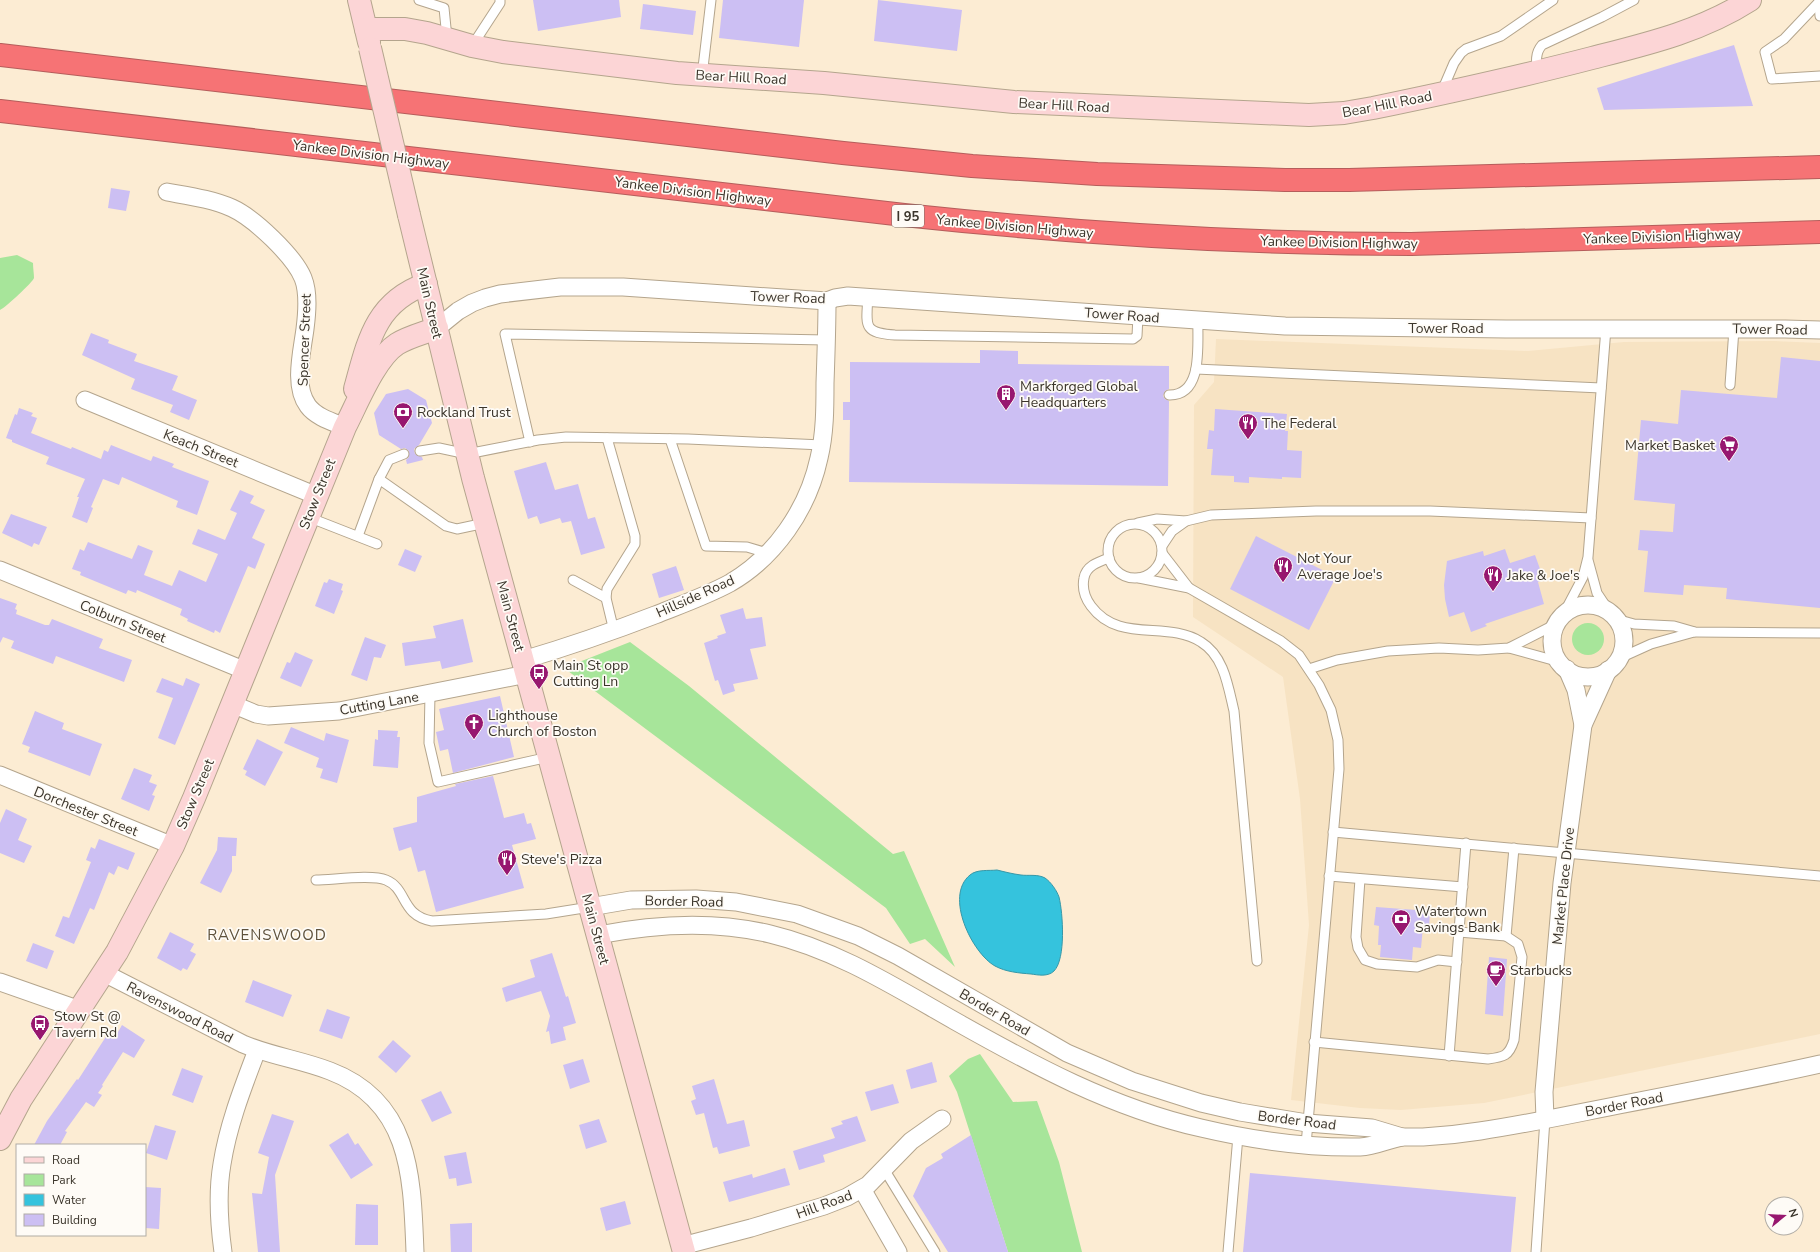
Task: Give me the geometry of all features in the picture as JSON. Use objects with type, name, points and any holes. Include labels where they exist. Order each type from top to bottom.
[{"type":"highway","points":[[0,55],[843,153],[972,166],[1097,174],[1227,179],[1349,180],[1820,167]]},
{"type":"highway","name":"Yankee Division Highway","points":[[0,111],[904,215],[1033,228],[1159,238],[1345,244],[1411,244],[1820,232]]},
{"type":"street","name":"Main Street","points":[[359,0],[467,454],[683,1249]]},
{"type":"street","name":"Bear Hill Road","points":[[368,38],[405,29],[472,46],[518,54],[702,76],[824,82],[1014,102],[1284,114],[1344,113],[1538,72],[1670,37],[1715,20],[1750,0]]},
{"type":"street","name":"Spencer Street","points":[[167,192],[222,204],[242,213],[254,221],[295,264],[303,278],[307,298],[300,369],[302,394],[309,408],[314,412],[345,427]]},
{"type":"street","name":"Stow Street","points":[[345,427],[364,354],[377,325],[389,306],[397,298],[414,288],[426,284]]},
{"type":"street","name":"Tower Road","points":[[437,328],[458,311],[472,303],[506,293],[560,287],[623,287],[827,301],[840,296],[868,297],[1198,320],[1353,328],[1820,330]]},
{"type":"street","name":"Hillside Road","points":[[525,667],[717,590],[739,577],[767,554],[790,526],[804,503],[816,470],[822,445],[825,416],[827,301]]},
{"type":"street","name":"Stow Street","points":[[0,1139],[21,1099],[104,973],[131,927],[173,846],[345,427],[372,376],[388,351],[399,342],[437,328]]},
{"type":"street","name":"Keach Street","points":[[85,400],[317,496]]},
{"type":"street","name":"Colburn Street","points":[[0,570],[246,671]]},
{"type":"street","points":[[1586,605],[1600,607],[1613,615],[1624,636],[1624,647],[1620,658],[1608,670],[1593,677],[1582,676],[1563,666],[1555,655],[1552,643],[1554,631],[1560,619],[1579,606],[1586,605]]},
{"type":"street","name":"Market Place Drive","points":[[1563,666],[1576,690],[1583,725]]},
{"type":"street","name":"Cutting Lane","points":[[232,704],[256,714],[268,716],[344,711],[430,694],[525,667]]},
{"type":"street","name":"Market Place Drive","points":[[1545,1120],[1544,1092],[1562,883],[1583,725],[1608,670]]},
{"type":"street","name":"Dorchester Street","points":[[0,775],[173,846]]},
{"type":"street","name":"Border Road","points":[[590,907],[631,900],[696,899],[736,902],[797,914],[858,936],[898,956],[1055,1046],[1094,1065],[1152,1088],[1201,1103],[1240,1112],[1308,1123],[1372,1128],[1402,1137]]},
{"type":"street","name":"Border Road","points":[[598,934],[644,927],[709,925],[768,933],[799,942],[864,970],[1037,1067],[1097,1095],[1134,1109],[1167,1119],[1238,1136],[1306,1145],[1363,1147],[1383,1144],[1402,1137],[1458,1134],[1545,1120],[1820,1064]]},
{"type":"street","name":"Ravenswood Road","points":[[104,973],[257,1050],[331,1071],[353,1083],[379,1104],[395,1128],[406,1153],[412,1186],[415,1252]]},
{"type":"street","points":[[0,982],[80,1010]]},
{"type":"street","points":[[223,1252],[219,1204],[222,1164],[227,1139],[257,1050]]},
{"type":"street","points":[[0,1116],[21,1099]]},
{"type":"street","name":"Hill Road","points":[[683,1249],[824,1206],[862,1189],[911,1141],[942,1119]]},
{"type":"street","points":[[862,1189],[898,1252]]},
{"type":"lane","points":[[419,0],[443,4],[447,39]]},
{"type":"lane","points":[[472,46],[500,3],[500,0]]},
{"type":"lane","points":[[702,76],[711,0]]},
{"type":"lane","points":[[1441,93],[1454,63],[1461,53],[1466,49],[1501,36],[1553,0]]},
{"type":"lane","points":[[1538,72],[1536,57],[1539,48],[1542,45],[1594,21],[1634,0]]},
{"type":"lane","points":[[1819,2],[1820,16]]},
{"type":"lane","points":[[1819,2],[1784,39],[1764,52],[1772,79],[1820,76]]},
{"type":"lane","points":[[868,297],[867,318],[869,328],[876,333],[895,335],[1133,339],[1137,336],[1138,316]]},
{"type":"lane","points":[[1169,395],[1180,395],[1188,389],[1193,380],[1196,369],[1198,320]]},
{"type":"lane","points":[[1509,648],[1560,619],[1574,597],[1583,576],[1588,556],[1606,328]]},
{"type":"lane","points":[[1730,385],[1734,329]]},
{"type":"lane","points":[[530,442],[505,334],[826,340]]},
{"type":"lane","points":[[1196,369],[1601,388]]},
{"type":"lane","points":[[420,451],[444,448],[467,454],[530,442],[561,438],[670,439],[822,445]]},
{"type":"lane","points":[[608,438],[635,536],[635,544],[607,589],[606,598],[614,631]]},
{"type":"lane","points":[[670,439],[706,546],[747,547],[767,554]]},
{"type":"lane","points":[[358,536],[389,460],[404,454]]},
{"type":"lane","points":[[380,479],[446,526],[457,529],[485,523]]},
{"type":"lane","points":[[1139,578],[1152,572],[1157,567],[1162,550],[1172,531],[1186,522],[1211,515],[1316,511],[1430,511],[1591,518]]},
{"type":"lane","points":[[308,516],[377,544]]},
{"type":"lane","points":[[1186,522],[1157,519],[1123,527],[1113,535],[1108,546],[1109,558],[1115,570],[1126,577],[1139,578],[1189,588],[1281,642],[1299,655],[1325,696],[1331,710],[1338,740],[1339,769],[1306,1145]]},
{"type":"lane","points":[[1136,524],[1143,525],[1153,531],[1162,550],[1189,588]]},
{"type":"lane","points":[[1588,556],[1597,593],[1613,615],[1634,624],[1674,626],[1695,632],[1820,633]]},
{"type":"lane","points":[[1109,558],[1092,565],[1087,570],[1084,577],[1084,594],[1095,612],[1103,619],[1125,628],[1178,634],[1201,641],[1219,660],[1224,672],[1234,711],[1257,961]]},
{"type":"lane","points":[[573,580],[606,598]]},
{"type":"lane","points":[[1620,658],[1651,644],[1695,632]]},
{"type":"lane","points":[[1309,669],[1337,660],[1388,651],[1439,648],[1485,650],[1509,648],[1563,666]]},
{"type":"lane","points":[[430,694],[429,743],[438,782],[549,757]]},
{"type":"lane","points":[[1333,832],[1820,876]]},
{"type":"lane","points":[[1449,1056],[1466,843]]},
{"type":"lane","points":[[1506,936],[1514,848]]},
{"type":"lane","points":[[1329,876],[1463,887]]},
{"type":"lane","points":[[316,880],[375,877],[386,880],[395,887],[413,914],[425,920],[432,921],[546,914],[590,907]]},
{"type":"lane","points":[[1360,879],[1356,937],[1358,948],[1365,960],[1377,964],[1417,967],[1438,960],[1457,962]]},
{"type":"lane","points":[[1314,1042],[1488,1059],[1505,1056],[1510,1051],[1516,1026],[1522,958],[1518,944],[1506,936],[1459,932]]},
{"type":"lane","points":[[1536,1252],[1545,1120]]},
{"type":"lane","points":[[1228,1252],[1238,1136]]},
{"type":"lane","points":[[884,1169],[935,1252]]},
{"type":"shaded area","points":[[1216,339],[1528,351],[1624,342],[1774,341],[1820,343],[1820,1034],[1484,1103],[1401,1110],[1360,1108],[1291,1100],[1309,925],[1300,799],[1283,677],[1193,617],[1194,405],[1214,382]]},
{"type":"green space","points":[[17,255],[33,263],[34,278],[18,295],[0,310],[0,258]]},
{"type":"green space","points":[[1585,623],[1591,623],[1601,630],[1604,639],[1603,645],[1597,652],[1591,655],[1585,655],[1575,648],[1572,642],[1572,636],[1579,626]]},
{"type":"green space","points":[[630,642],[689,686],[893,854],[904,851],[955,967],[925,939],[910,944],[886,908],[564,668]]},
{"type":"green space","points":[[980,1054],[1013,1102],[1037,1101],[1059,1162],[1082,1252],[1008,1252],[957,1092],[949,1076],[968,1059]]},
{"type":"water","points":[[997,870],[1018,875],[1045,878],[1057,892],[1062,914],[1062,947],[1058,965],[1052,973],[1037,975],[1013,972],[999,968],[986,959],[970,937],[960,910],[960,896],[963,884],[973,873]]},
{"type":"building","points":[[533,0],[619,0],[621,17],[538,31]]},
{"type":"building","points":[[723,0],[804,0],[799,47],[719,38]]},
{"type":"building","points":[[878,0],[962,10],[957,51],[874,41]]},
{"type":"building","points":[[643,4],[696,11],[693,35],[640,29]]},
{"type":"building","points":[[1734,45],[1753,106],[1604,110],[1597,88]]},
{"type":"building","points":[[111,188],[130,191],[126,211],[108,208]]},
{"type":"building","points":[[91,333],[109,340],[108,343],[137,354],[134,361],[178,376],[172,390],[197,400],[189,420],[170,412],[173,405],[131,389],[135,379],[82,355]]},
{"type":"building","name":"Markforged Global Headquarters","points":[[980,350],[1018,351],[1018,364],[1169,366],[1169,389],[1165,391],[1163,396],[1169,401],[1168,486],[849,482],[850,420],[843,420],[843,402],[850,402],[850,362],[980,363]]},
{"type":"building","name":"Market Basket","points":[[1781,357],[1820,361],[1820,608],[1726,599],[1727,588],[1684,585],[1683,595],[1644,592],[1648,551],[1638,550],[1640,530],[1673,532],[1675,504],[1634,500],[1641,420],[1678,424],[1681,390],[1777,398]]},
{"type":"building","name":"Rockland Trust","points":[[408,389],[426,400],[432,423],[419,445],[414,449],[415,454],[422,457],[423,460],[407,464],[406,460],[409,457],[409,451],[405,448],[401,449],[379,435],[374,413],[386,394]]},
{"type":"building","points":[[19,408],[33,413],[31,416],[37,418],[31,433],[71,449],[72,447],[101,459],[104,450],[108,452],[111,445],[151,461],[153,456],[174,464],[172,467],[209,481],[197,515],[176,507],[178,501],[122,477],[119,485],[103,479],[91,507],[93,508],[87,523],[72,517],[79,497],[77,497],[85,479],[46,464],[49,457],[12,442],[12,440],[6,438],[15,414],[17,415]]},
{"type":"building","name":"The Federal","points":[[1215,409],[1287,414],[1285,431],[1288,431],[1287,450],[1302,451],[1301,478],[1282,477],[1282,479],[1249,477],[1249,483],[1234,482],[1234,476],[1211,475],[1213,449],[1207,449],[1209,430],[1214,431]]},
{"type":"building","points":[[546,462],[555,490],[578,484],[588,519],[595,517],[605,548],[581,555],[571,521],[562,523],[560,518],[540,524],[537,516],[528,519],[514,471]]},
{"type":"building","points":[[240,490],[254,496],[250,503],[265,510],[252,538],[265,544],[255,569],[248,566],[220,633],[215,630],[214,633],[187,621],[188,619],[180,615],[182,609],[137,590],[136,593],[128,590],[126,594],[80,575],[81,572],[72,569],[80,549],[84,551],[88,542],[132,559],[138,545],[153,551],[144,575],[172,586],[179,570],[206,582],[218,554],[192,544],[198,529],[225,540],[237,513],[230,510]]},
{"type":"building","points":[[11,514],[47,527],[39,545],[34,543],[32,547],[2,533]]},
{"type":"building","name":"Not Your Average Joe's","points":[[1256,536],[1336,577],[1309,630],[1230,589]]},
{"type":"building","points":[[405,549],[422,556],[415,572],[398,565]]},
{"type":"building","name":"Jake & Joe's","points":[[1505,549],[1510,563],[1535,555],[1544,580],[1538,582],[1544,604],[1485,624],[1487,626],[1471,632],[1464,612],[1449,617],[1444,585],[1447,561],[1483,551],[1484,556]]},
{"type":"building","points":[[676,566],[684,590],[659,598],[652,574]]},
{"type":"building","points":[[329,579],[343,584],[341,590],[343,591],[334,614],[315,606],[324,582],[327,583]]},
{"type":"building","points":[[0,598],[17,604],[15,609],[17,610],[16,614],[45,625],[49,625],[52,619],[103,639],[99,648],[132,660],[124,682],[56,656],[53,664],[11,648],[14,641],[3,637],[0,643]]},
{"type":"building","points":[[743,608],[746,619],[762,617],[766,646],[750,649],[758,679],[733,684],[735,691],[723,695],[718,680],[715,681],[704,643],[718,638],[717,636],[726,633],[720,615]]},
{"type":"building","points":[[463,619],[473,662],[442,669],[440,661],[405,666],[402,643],[436,638],[433,626]]},
{"type":"building","points":[[365,637],[386,645],[381,658],[374,657],[367,681],[351,675]]},
{"type":"building","points":[[295,652],[313,660],[301,687],[280,678],[287,662],[290,663]]},
{"type":"building","points":[[162,678],[183,686],[186,678],[200,684],[175,745],[158,738],[173,698],[156,692]]},
{"type":"building","name":"Lighthouse Church of Boston","points":[[500,696],[514,757],[453,773],[448,749],[440,751],[436,732],[444,730],[439,709]]},
{"type":"building","points":[[35,711],[64,723],[62,729],[102,744],[90,776],[28,752],[30,747],[22,744]]},
{"type":"building","points":[[291,727],[324,741],[326,733],[349,740],[337,783],[320,778],[323,769],[316,767],[319,758],[284,743]]},
{"type":"building","points":[[378,730],[398,731],[397,737],[400,737],[398,768],[373,766],[375,739],[378,740]]},
{"type":"building","points":[[257,739],[283,752],[265,786],[245,775],[247,771],[243,769]]},
{"type":"building","points":[[134,768],[152,775],[149,782],[157,785],[152,795],[155,796],[149,811],[121,799]]},
{"type":"building","points":[[493,776],[504,818],[524,813],[527,824],[531,823],[536,839],[512,845],[524,888],[436,912],[425,870],[418,872],[411,847],[399,851],[393,828],[417,822],[417,797],[456,786],[455,784]]},
{"type":"building","points":[[6,809],[27,819],[18,840],[32,846],[24,863],[0,853],[0,823]]},
{"type":"building","points":[[218,837],[237,838],[236,856],[232,856],[232,871],[221,893],[200,883],[217,850]]},
{"type":"building","points":[[99,839],[135,853],[128,870],[118,866],[114,875],[109,872],[94,910],[90,908],[74,944],[55,936],[63,916],[69,918],[91,862],[86,860],[91,847],[95,849]]},
{"type":"building","name":"Watertown Savings Bank","points":[[1376,907],[1430,911],[1429,928],[1423,927],[1421,948],[1413,947],[1412,960],[1380,957],[1381,945],[1378,945],[1379,926],[1374,925]]},
{"type":"building","points":[[170,932],[194,944],[190,951],[196,954],[187,970],[183,968],[181,971],[157,958]]},
{"type":"building","points":[[33,943],[54,951],[47,969],[26,961]]},
{"type":"building","points":[[552,953],[576,1023],[563,1027],[566,1040],[551,1044],[549,1031],[546,1032],[550,1016],[541,991],[506,1002],[502,988],[535,977],[530,960]]},
{"type":"building","name":"Starbucks","points":[[1489,957],[1507,959],[1503,1016],[1485,1014]]},
{"type":"building","points":[[253,980],[292,995],[283,1017],[245,1002]]},
{"type":"building","points":[[327,1009],[350,1017],[342,1039],[319,1031]]},
{"type":"building","points":[[122,1025],[145,1040],[134,1058],[123,1052],[102,1085],[103,1086],[98,1093],[102,1095],[94,1107],[86,1102],[65,1131],[67,1132],[61,1144],[35,1144],[47,1121],[77,1079],[78,1080],[107,1035],[114,1039]]},
{"type":"building","points":[[393,1040],[411,1056],[396,1073],[378,1057]]},
{"type":"building","points":[[583,1059],[590,1082],[570,1089],[563,1065]]},
{"type":"building","points":[[932,1062],[937,1082],[911,1089],[906,1070]]},
{"type":"building","points":[[182,1068],[203,1076],[193,1103],[172,1095]]},
{"type":"building","points":[[714,1079],[727,1124],[744,1120],[750,1146],[719,1154],[717,1147],[713,1148],[704,1113],[696,1115],[691,1101],[696,1099],[692,1086]]},
{"type":"building","points":[[893,1084],[899,1103],[871,1111],[865,1092]]},
{"type":"building","points":[[441,1091],[452,1113],[432,1122],[421,1100]]},
{"type":"building","points":[[272,1114],[294,1121],[275,1175],[280,1252],[258,1252],[252,1193],[262,1194],[269,1157],[258,1153]]},
{"type":"building","points":[[857,1116],[866,1141],[823,1155],[825,1162],[799,1170],[793,1151],[835,1138],[831,1128],[843,1124],[841,1121]]},
{"type":"building","points":[[599,1119],[607,1142],[586,1149],[579,1125]]},
{"type":"building","points":[[155,1125],[176,1131],[167,1160],[146,1153]]},
{"type":"building","points":[[348,1133],[355,1145],[358,1143],[373,1165],[351,1179],[329,1145]]},
{"type":"building","points":[[971,1135],[1008,1252],[948,1252],[913,1196],[926,1168],[943,1158],[941,1154]]},
{"type":"building","points":[[466,1152],[472,1183],[457,1186],[456,1178],[449,1179],[444,1156]]},
{"type":"building","points":[[785,1168],[790,1185],[729,1202],[723,1182],[752,1174],[753,1178]]},
{"type":"building","points":[[1250,1173],[1516,1197],[1511,1252],[1243,1252]]},
{"type":"building","points":[[146,1187],[161,1188],[159,1229],[146,1228]]},
{"type":"building","points":[[625,1201],[631,1224],[606,1231],[600,1208]]},
{"type":"building","points":[[356,1204],[378,1205],[378,1245],[355,1245]]},
{"type":"building","points":[[472,1223],[472,1252],[451,1252],[450,1224]]},
{"type":"place","name":"Markforged Global Headquarters","points":[[1006,411]]},
{"type":"place","name":"Rockland Trust","points":[[403,429]]},
{"type":"place","name":"The Federal","points":[[1248,440]]},
{"type":"place","name":"Market Basket","points":[[1729,462]]},
{"type":"place","name":"Not Your Average Joe's","points":[[1283,583]]},
{"type":"place","name":"Jake & Joe's","points":[[1493,592]]},
{"type":"place","name":"Main St opp Cutting Ln","points":[[539,690]]},
{"type":"place","name":"Lighthouse Church of Boston","points":[[474,740]]},
{"type":"place","name":"Steve's Pizza","points":[[507,876]]},
{"type":"place","name":"Watertown Savings Bank","points":[[1401,936]]},
{"type":"place","name":"Starbucks","points":[[1496,987]]},
{"type":"place","name":"Stow St @ Tavern Rd","points":[[40,1041]]},
{"type":"district","name":"RAVENSWOOD","points":[[267,935]]}]
